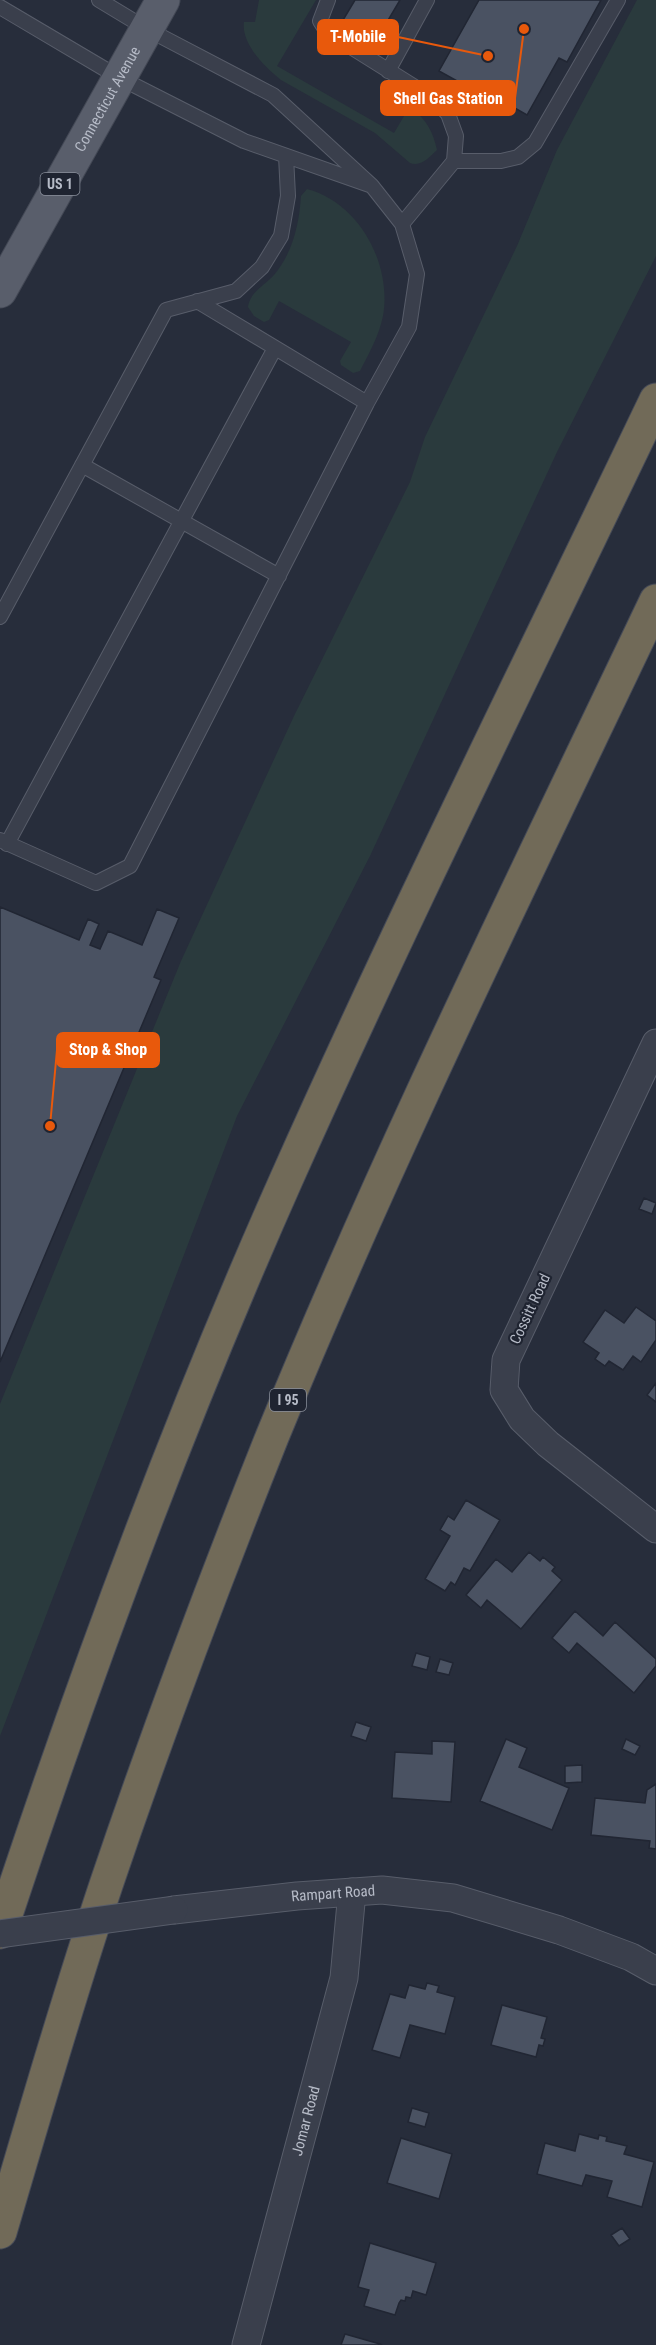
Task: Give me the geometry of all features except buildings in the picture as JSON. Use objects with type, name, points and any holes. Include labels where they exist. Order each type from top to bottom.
[{"type":"highway","points":[[0,1933],[64,1742],[147,1516],[285,1183],[381,975],[656,400]]},
{"type":"highway","name":"I 95","points":[[0,2232],[68,2004],[106,1887],[186,1661],[269,1446],[418,1101],[656,601]]},
{"type":"main road","name":"Connecticut Avenue","points":[[0,291],[163,0]]},
{"type":"street","name":"Cossitt Road","points":[[656,1043],[506,1360],[504,1390],[522,1419],[548,1444],[656,1529]]},
{"type":"street","name":"Rampart Road","points":[[0,1933],[262,1899],[382,1890],[453,1898],[559,1930],[631,1957],[656,1971]]},
{"type":"street","name":"Jomar Road","points":[[246,2345],[345,1978],[352,1892]]},
{"type":"lane","points":[[99,0],[147,29],[273,95],[372,186],[402,224],[417,274],[409,327],[130,866],[96,883],[4,842],[274,348]]},
{"type":"lane","points":[[328,0],[320,21],[327,32],[434,99],[448,114],[456,136],[453,161],[402,224]]},
{"type":"lane","points":[[388,70],[427,0]]},
{"type":"lane","points":[[453,161],[501,161],[518,158],[535,143],[618,0]]},
{"type":"lane","points":[[0,7],[120,78],[244,141],[372,186]]},
{"type":"lane","points":[[0,617],[166,310],[236,291],[262,267],[281,236],[288,196],[286,156]]},
{"type":"lane","points":[[197,301],[368,403]]},
{"type":"lane","points":[[82,465],[279,576]]},
{"type":"shaded area","points":[[259,0],[316,0],[277,66],[394,133],[407,111],[412,109],[429,127],[437,150],[418,164],[410,163],[375,133],[281,80],[261,62],[246,39],[244,22],[255,22]]},
{"type":"shaded area","points":[[637,0],[656,0],[656,256],[557,452],[370,856],[237,1116],[0,1736],[0,1404],[181,961],[294,716],[410,482],[425,437],[517,246],[557,150]]},
{"type":"shaded area","points":[[307,189],[326,196],[357,222],[377,257],[382,277],[384,296],[381,323],[360,371],[353,373],[341,365],[340,361],[351,342],[279,301],[269,320],[264,322],[254,316],[248,307],[254,293],[274,275],[286,257],[297,228],[301,196]]},
{"type":"place","name":"Shell Gas Station","points":[[524,29]]},
{"type":"place","name":"T-Mobile","points":[[488,56]]},
{"type":"place","name":"Stop & Shop","points":[[50,1126]]}]
